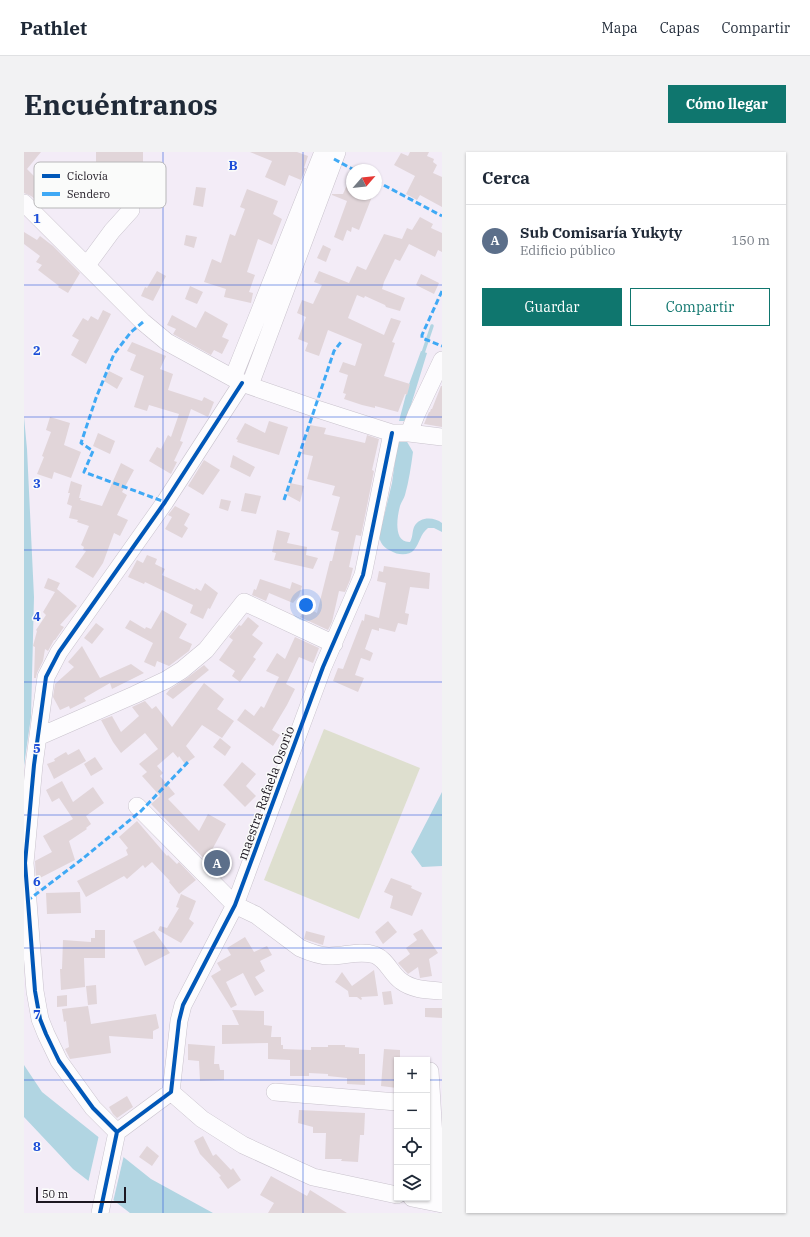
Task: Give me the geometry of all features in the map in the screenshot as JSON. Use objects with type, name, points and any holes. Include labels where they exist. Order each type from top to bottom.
[{"type":"street","points":[[242,382],[323,152]]},
{"type":"street","points":[[116,1135],[93,1108],[59,1061],[40,1019],[35,991],[25,863],[34,765],[46,677],[59,652],[165,502],[242,382],[337,152]]},
{"type":"street","points":[[24,203],[143,322],[167,342],[242,382],[314,408],[392,433],[409,433],[442,437]]},
{"type":"street","points":[[87,265],[131,210]]},
{"type":"street","points":[[409,433],[442,360]]},
{"type":"street","name":"maestra Rafaela Osorio","points":[[171,1092],[179,1021],[183,1005],[235,905],[323,667],[357,593],[365,568],[392,433]]},
{"type":"street","points":[[38,737],[134,695],[166,680],[182,670],[206,650],[244,602],[334,644]]},
{"type":"street","points":[[137,806],[235,905],[256,915],[287,939],[308,952],[329,956],[368,953],[377,956],[386,963],[400,981],[419,989],[442,991]]},
{"type":"street","points":[[100,1213],[116,1135],[171,1092],[202,1119],[243,1145],[313,1177],[394,1194]]},
{"type":"street","points":[[275,1092],[394,1102]]},
{"type":"street","points":[[426,1201],[440,1204],[430,1114]]},
{"type":"green space","points":[[324,729],[420,768],[359,919],[264,880]]},
{"type":"water","points":[[421,351],[427,353],[407,418],[404,421],[399,421],[408,387]]},
{"type":"water","points":[[24,417],[27,449],[34,597],[31,717],[24,766]]},
{"type":"water","points":[[398,439],[406,440],[413,452],[405,496],[400,505],[397,522],[401,538],[410,542],[414,527],[423,519],[431,519],[442,523],[442,532],[434,528],[428,528],[423,533],[414,550],[403,554],[386,549],[379,537],[392,483]]},
{"type":"water","points":[[442,792],[442,866],[422,867],[411,852]]},
{"type":"water","points":[[24,1065],[42,1092],[151,1179],[213,1213],[130,1213],[73,1169],[24,1117]]},
{"type":"pier","points":[[99,1135],[124,1155],[113,1202],[88,1183]]},
{"type":"building","points":[[24,152],[41,152],[27,169],[34,176],[34,198],[24,193]]},
{"type":"building","points":[[96,152],[143,152],[143,162],[96,162]]},
{"type":"building","points":[[250,152],[297,152],[308,156],[304,168],[306,168],[301,180],[289,175],[285,186],[265,177],[272,161]]},
{"type":"building","points":[[410,152],[429,152],[427,156],[434,159],[433,162],[437,165],[433,173],[442,177],[442,207],[420,195],[417,200],[406,194],[415,176],[394,165],[401,153],[408,156]]},
{"type":"building","points":[[196,187],[206,188],[203,207],[193,205]]},
{"type":"building","points":[[346,187],[346,200],[371,200],[359,230],[352,227],[351,232],[347,230],[343,241],[334,237],[347,201],[332,194],[343,194]]},
{"type":"building","points":[[247,189],[278,201],[273,214],[282,219],[272,245],[258,239],[247,272],[255,275],[249,292],[253,293],[251,303],[224,297],[226,289],[204,282],[212,259],[221,263],[230,234],[235,236],[245,209],[240,207]]},
{"type":"building","points":[[420,217],[433,224],[431,228],[442,233],[442,252],[438,250],[435,257],[409,244],[400,261],[395,259],[382,289],[405,298],[400,311],[386,307],[385,305],[365,296],[364,298],[357,295],[348,318],[384,335],[391,318],[401,321],[392,342],[395,343],[384,376],[410,384],[407,395],[405,394],[398,412],[375,406],[375,408],[362,405],[344,399],[346,394],[343,393],[348,375],[339,372],[343,362],[355,366],[362,344],[328,330],[319,356],[305,351],[308,343],[298,339],[306,317],[297,313],[302,300],[313,304],[322,285],[314,282],[319,271],[349,283],[357,266],[366,270],[384,234],[402,239],[407,228],[412,230]]},
{"type":"building","points":[[24,232],[37,240],[40,236],[53,246],[80,273],[68,293],[58,287],[59,286],[38,270],[42,265],[36,262],[40,256],[24,244]]},
{"type":"building","points":[[186,235],[197,237],[194,248],[184,245]]},
{"type":"building","points":[[323,245],[331,249],[326,262],[317,258]]},
{"type":"building","points":[[157,271],[166,276],[153,301],[141,296],[145,287],[147,288]]},
{"type":"building","points":[[421,274],[439,283],[434,294],[416,285]]},
{"type":"building","points":[[190,286],[203,292],[197,304],[185,299]]},
{"type":"building","points":[[103,310],[111,314],[86,364],[71,355],[79,340],[72,336],[83,318],[88,321],[91,316],[98,320]]},
{"type":"building","points":[[205,311],[228,324],[222,337],[229,340],[222,354],[214,350],[211,355],[173,334],[176,329],[167,325],[172,315],[196,328]]},
{"type":"building","points":[[132,342],[166,356],[160,369],[173,374],[168,390],[202,401],[204,397],[214,402],[208,417],[191,409],[180,441],[183,442],[174,461],[177,462],[171,474],[149,461],[157,447],[161,449],[168,435],[171,437],[179,414],[149,405],[147,411],[134,407],[144,376],[130,370],[136,355],[127,351]]},
{"type":"building","points":[[109,371],[123,378],[117,389],[104,381]]},
{"type":"building","points":[[441,386],[442,427],[424,424],[429,412],[432,409]]},
{"type":"building","points":[[50,417],[70,423],[64,445],[81,452],[71,478],[54,472],[52,479],[37,474],[44,457],[42,456],[51,432],[46,430]]},
{"type":"building","points":[[269,421],[288,427],[279,455],[237,442],[238,440],[236,439],[245,423],[265,433]]},
{"type":"building","points":[[310,425],[326,428],[324,434],[365,443],[367,435],[379,439],[372,470],[374,471],[361,536],[356,535],[349,567],[353,568],[350,580],[345,592],[339,591],[332,622],[328,630],[300,617],[306,607],[317,613],[339,532],[331,530],[340,497],[332,495],[335,486],[307,479],[313,456],[302,454]]},
{"type":"building","points":[[98,433],[115,441],[110,454],[93,446]]},
{"type":"building","points":[[233,455],[255,467],[250,477],[230,467]]},
{"type":"building","points":[[204,460],[220,470],[203,495],[188,486]]},
{"type":"building","points":[[121,463],[134,470],[122,492],[127,495],[117,515],[128,520],[120,536],[114,533],[103,563],[93,578],[75,567],[86,551],[83,550],[84,547],[81,545],[89,526],[77,522],[78,520],[69,518],[72,506],[67,504],[70,493],[68,493],[71,481],[82,485],[79,498],[81,498],[80,500],[102,506]]},
{"type":"building","points":[[290,483],[304,486],[300,502],[287,495]]},
{"type":"building","points":[[245,493],[261,496],[256,514],[241,511]]},
{"type":"building","points":[[221,499],[231,501],[228,511],[219,508]]},
{"type":"building","points":[[175,506],[190,514],[184,525],[188,528],[182,538],[165,529],[172,517],[168,515]]},
{"type":"building","points":[[277,530],[290,533],[287,543],[307,547],[306,555],[318,558],[313,569],[274,560],[276,553],[272,552]]},
{"type":"building","points":[[147,555],[157,559],[155,564],[165,569],[162,575],[195,590],[196,588],[201,591],[205,583],[218,593],[203,619],[190,613],[193,605],[145,582],[144,584],[128,577],[137,560],[143,563]]},
{"type":"building","points":[[384,566],[430,573],[429,589],[410,587],[405,613],[409,614],[407,625],[398,623],[395,632],[379,628],[379,631],[372,629],[365,649],[373,653],[370,661],[361,658],[355,675],[364,678],[358,692],[333,681],[338,668],[343,669],[362,620],[364,621],[365,614],[379,618],[386,583],[377,581],[379,571],[383,572]]},
{"type":"building","points":[[48,578],[60,583],[57,589],[77,606],[60,625],[64,627],[48,651],[45,649],[43,661],[36,678],[34,678],[35,647],[33,646],[36,630],[46,615],[43,612],[55,592],[44,588]]},
{"type":"building","points":[[260,579],[290,589],[292,582],[302,586],[299,596],[293,603],[269,593],[266,601],[252,595],[254,589],[256,590]]},
{"type":"building","points":[[162,610],[187,624],[179,638],[192,644],[189,651],[169,666],[157,661],[155,667],[144,662],[153,643],[125,628],[130,620],[145,629],[146,627],[151,629]]},
{"type":"building","points":[[248,617],[259,626],[252,635],[263,643],[253,657],[256,659],[240,682],[232,676],[235,671],[219,660],[233,640],[229,637]]},
{"type":"building","points":[[96,623],[104,629],[92,644],[84,638]]},
{"type":"building","points":[[295,637],[319,648],[313,663],[299,657],[286,684],[295,689],[272,730],[280,735],[273,746],[237,720],[245,709],[254,716],[261,706],[264,708],[279,677],[266,671],[277,653],[285,659]]},
{"type":"building","points":[[82,646],[100,678],[131,664],[144,673],[112,689],[110,683],[84,698],[86,701],[70,709],[69,706],[60,710],[53,697],[55,684],[74,667],[68,662]]},
{"type":"building","points":[[204,665],[209,670],[173,699],[166,694],[170,689]]},
{"type":"building","points":[[204,683],[224,699],[217,709],[234,721],[222,738],[202,725],[186,746],[195,757],[185,764],[179,756],[178,758],[173,752],[157,766],[163,773],[160,776],[175,794],[168,799],[199,831],[208,814],[226,824],[213,848],[229,863],[219,874],[151,804],[160,796],[142,776],[147,772],[139,764],[158,749],[145,733],[121,753],[101,720],[112,716],[121,732],[139,716],[132,707],[145,701],[152,709],[156,706],[172,727]]},
{"type":"building","points":[[220,738],[231,747],[225,756],[213,747]]},
{"type":"building","points":[[79,749],[86,761],[54,779],[47,764],[55,761],[54,759],[66,752],[68,755]]},
{"type":"building","points":[[95,757],[103,769],[91,776],[84,764]]},
{"type":"building","points":[[242,762],[256,774],[246,786],[256,796],[245,807],[223,785]]},
{"type":"building","points":[[62,781],[73,802],[93,787],[104,803],[86,816],[91,824],[86,828],[87,829],[69,841],[75,860],[36,880],[35,861],[52,852],[43,836],[73,819],[59,798],[52,802],[46,790]]},
{"type":"building","points":[[137,821],[167,856],[168,855],[177,864],[179,862],[196,880],[179,894],[169,882],[170,881],[152,862],[145,868],[143,865],[127,879],[124,876],[86,897],[77,881],[128,855],[126,850],[128,848],[119,837]]},
{"type":"building","points":[[391,878],[412,886],[411,888],[422,893],[412,916],[390,908],[393,896],[384,892]]},
{"type":"building","points":[[80,892],[81,913],[47,914],[46,893]]},
{"type":"building","points":[[181,894],[196,901],[189,919],[194,923],[181,943],[158,930],[160,926],[167,928],[179,908],[176,907]]},
{"type":"building","points":[[388,921],[397,932],[383,944],[375,932]]},
{"type":"building","points":[[422,929],[438,953],[429,959],[432,976],[420,978],[418,967],[408,974],[398,963],[410,954],[406,948],[417,940],[413,934]]},
{"type":"building","points":[[95,930],[105,930],[105,958],[84,958],[85,987],[61,990],[60,969],[62,969],[63,940],[91,942],[91,938],[95,938]]},
{"type":"building","points":[[154,931],[170,953],[145,966],[133,941]]},
{"type":"building","points":[[306,931],[325,936],[323,945],[304,939]]},
{"type":"building","points":[[245,937],[254,952],[267,946],[272,955],[260,961],[265,971],[255,977],[264,991],[255,996],[243,973],[226,982],[237,1005],[231,1008],[211,976],[221,970],[217,963],[231,955],[227,948]]},
{"type":"building","points":[[374,970],[378,996],[361,997],[361,1000],[357,997],[349,997],[348,991],[335,982],[342,972],[352,986]]},
{"type":"building","points":[[96,985],[97,1004],[88,1005],[86,986]]},
{"type":"building","points":[[391,991],[393,1004],[384,1005],[382,992]]},
{"type":"building","points":[[67,995],[67,1006],[57,1007],[57,996]]},
{"type":"building","points":[[88,1006],[91,1024],[156,1014],[159,1028],[153,1031],[153,1039],[109,1036],[111,1053],[70,1059],[65,1049],[69,1047],[66,1021],[64,1022],[62,1009]]},
{"type":"building","points":[[425,1008],[442,1008],[442,1018],[425,1017]]},
{"type":"building","points":[[232,1010],[264,1011],[264,1025],[272,1026],[271,1037],[281,1037],[281,1045],[283,1045],[283,1049],[311,1050],[311,1047],[328,1047],[328,1045],[345,1045],[345,1047],[359,1048],[359,1054],[365,1054],[365,1085],[347,1084],[347,1078],[328,1076],[328,1074],[309,1073],[309,1076],[290,1076],[290,1060],[268,1059],[268,1043],[222,1044],[222,1025],[239,1025]]},
{"type":"building","points":[[188,1044],[215,1046],[214,1064],[219,1064],[220,1070],[224,1070],[224,1080],[200,1081],[199,1061],[188,1060]]},
{"type":"building","points":[[384,1049],[400,1050],[400,1057],[394,1057],[394,1088],[381,1086]]},
{"type":"building","points":[[127,1096],[133,1107],[117,1118],[109,1107]]},
{"type":"building","points":[[299,1110],[365,1113],[364,1135],[360,1135],[358,1162],[341,1161],[342,1159],[325,1159],[326,1133],[313,1133],[313,1127],[298,1123]]},
{"type":"building","points":[[203,1136],[213,1156],[216,1154],[231,1170],[233,1168],[241,1180],[228,1189],[219,1177],[221,1176],[200,1154],[194,1141]]},
{"type":"building","points":[[147,1146],[159,1156],[152,1166],[139,1157]]},
{"type":"building","points":[[271,1176],[307,1196],[310,1190],[347,1213],[268,1213],[274,1203],[260,1195]]},
{"type":"waterway","points":[[422,356],[432,326]]},
{"type":"marked path","points":[[334,159],[346,166]]},
{"type":"marked path","points":[[382,184],[442,216]]},
{"type":"marked path","points":[[442,291],[422,335],[422,338],[442,346]]},
{"type":"marked path","points":[[143,322],[131,332],[114,354],[96,398],[81,443],[93,451],[84,472],[165,502]]},
{"type":"marked path","points":[[284,500],[334,351],[341,342]]},
{"type":"marked path","points":[[27,901],[81,860],[141,811],[189,761]]},
{"type":"cycle path","points":[[100,1213],[117,1132],[93,1108],[59,1061],[40,1019],[35,991],[25,863],[34,765],[46,677],[59,652],[165,502],[242,383]]},
{"type":"cycle path","points":[[117,1132],[171,1092],[179,1021],[183,1005],[235,905],[323,667],[363,575],[392,433]]},
{"type":"place","name":"Sub Comisaría Yukyty","points":[[217,863]]}]
